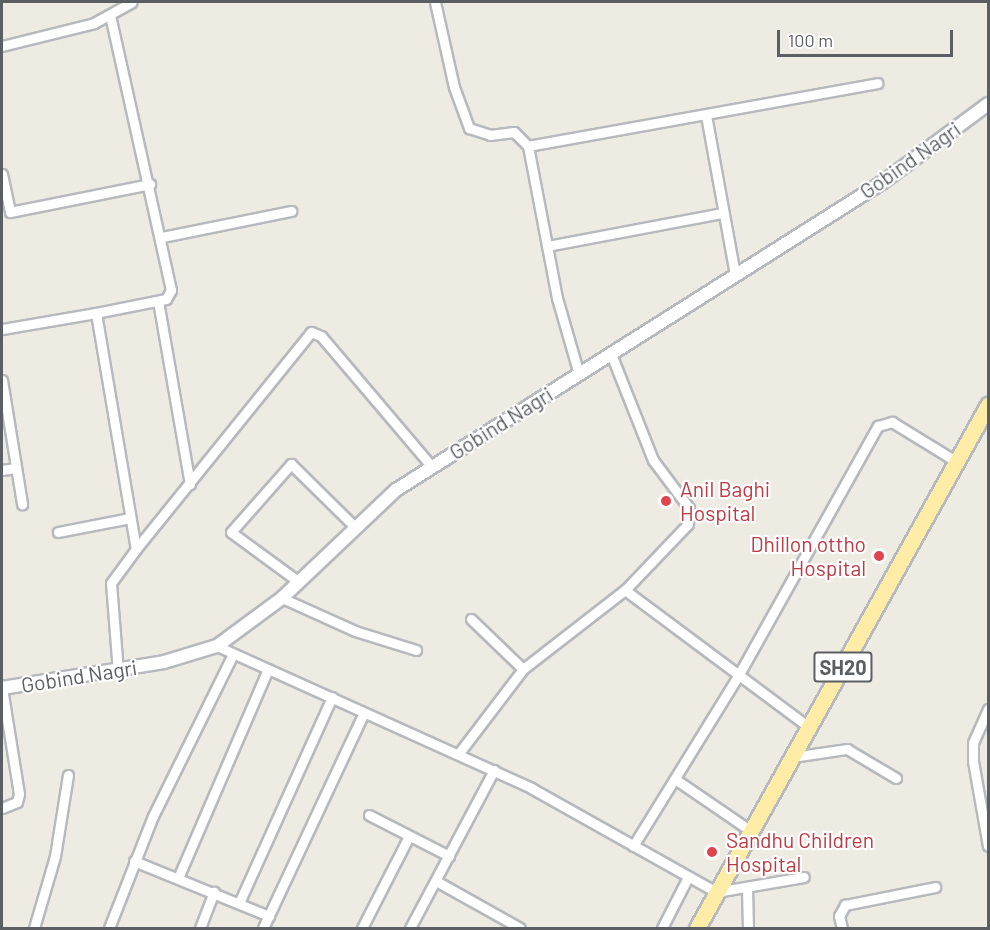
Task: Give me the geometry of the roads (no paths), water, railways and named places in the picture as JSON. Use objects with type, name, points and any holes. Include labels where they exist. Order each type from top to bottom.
[{"type":"main road","name":"SH20","points":[[698,928],[988,405]]},
{"type":"street","points":[[2,46],[69,31],[110,15],[132,2]]},
{"type":"street","points":[[435,2],[469,129],[490,135],[514,132],[528,146],[547,246],[579,374]]},
{"type":"street","points":[[2,329],[158,301],[171,290],[162,237],[110,15]]},
{"type":"street","points":[[528,146],[877,83]]},
{"type":"street","name":"Gobind Nagri","points":[[2,688],[118,671],[217,646],[282,597],[396,490],[883,182],[988,104]]},
{"type":"street","points":[[706,115],[721,213],[735,275]]},
{"type":"street","points":[[2,174],[6,213],[150,184]]},
{"type":"street","points":[[162,237],[291,211]]},
{"type":"street","points":[[547,246],[721,213]]},
{"type":"street","points":[[158,301],[190,484]]},
{"type":"street","points":[[96,313],[136,549]]},
{"type":"street","points":[[118,671],[111,583],[311,332],[321,336],[432,467]]},
{"type":"street","points":[[459,753],[523,669],[625,590],[667,549],[691,516],[653,460],[611,354]]},
{"type":"street","points":[[2,380],[22,504]]},
{"type":"street","points":[[633,846],[738,676],[882,422],[892,422],[957,462]]},
{"type":"street","points":[[299,582],[231,532],[291,464],[356,528]]},
{"type":"street","points":[[2,470],[16,468]]},
{"type":"street","points":[[58,532],[130,518]]},
{"type":"street","points":[[625,590],[809,727]]},
{"type":"street","points":[[282,597],[345,627],[416,650]]},
{"type":"street","points":[[471,619],[523,669]]},
{"type":"street","points":[[217,646],[267,671],[332,697],[495,770],[716,892],[804,877]]},
{"type":"street","points":[[109,928],[134,861],[233,654]]},
{"type":"street","points":[[178,878],[267,671]]},
{"type":"street","points":[[2,688],[19,794],[17,802],[2,808]]},
{"type":"street","points":[[238,903],[332,697]]},
{"type":"street","points":[[988,709],[973,743],[978,792],[988,846]]},
{"type":"street","points":[[262,928],[364,712]]},
{"type":"street","points":[[792,757],[847,749],[896,778]]},
{"type":"street","points":[[410,928],[495,770]]},
{"type":"street","points":[[34,928],[55,856],[68,775]]},
{"type":"street","points":[[675,779],[751,831]]},
{"type":"street","points":[[978,792],[988,790]]},
{"type":"street","points":[[369,815],[449,856]]},
{"type":"street","points":[[362,928],[409,836]]},
{"type":"street","points":[[134,861],[269,916]]},
{"type":"street","points":[[662,928],[688,877]]},
{"type":"street","points":[[436,881],[520,928]]},
{"type":"street","points":[[842,928],[839,916],[845,905],[935,887]]},
{"type":"street","points":[[747,888],[748,928]]},
{"type":"street","points":[[200,928],[214,892]]},
{"type":"place","name":"Anil Baghi Hospital","points":[[666,501]]},
{"type":"place","name":"Dhillon ottho Hospital","points":[[879,556]]},
{"type":"place","name":"Sandhu Children Hospital","points":[[712,852]]}]
